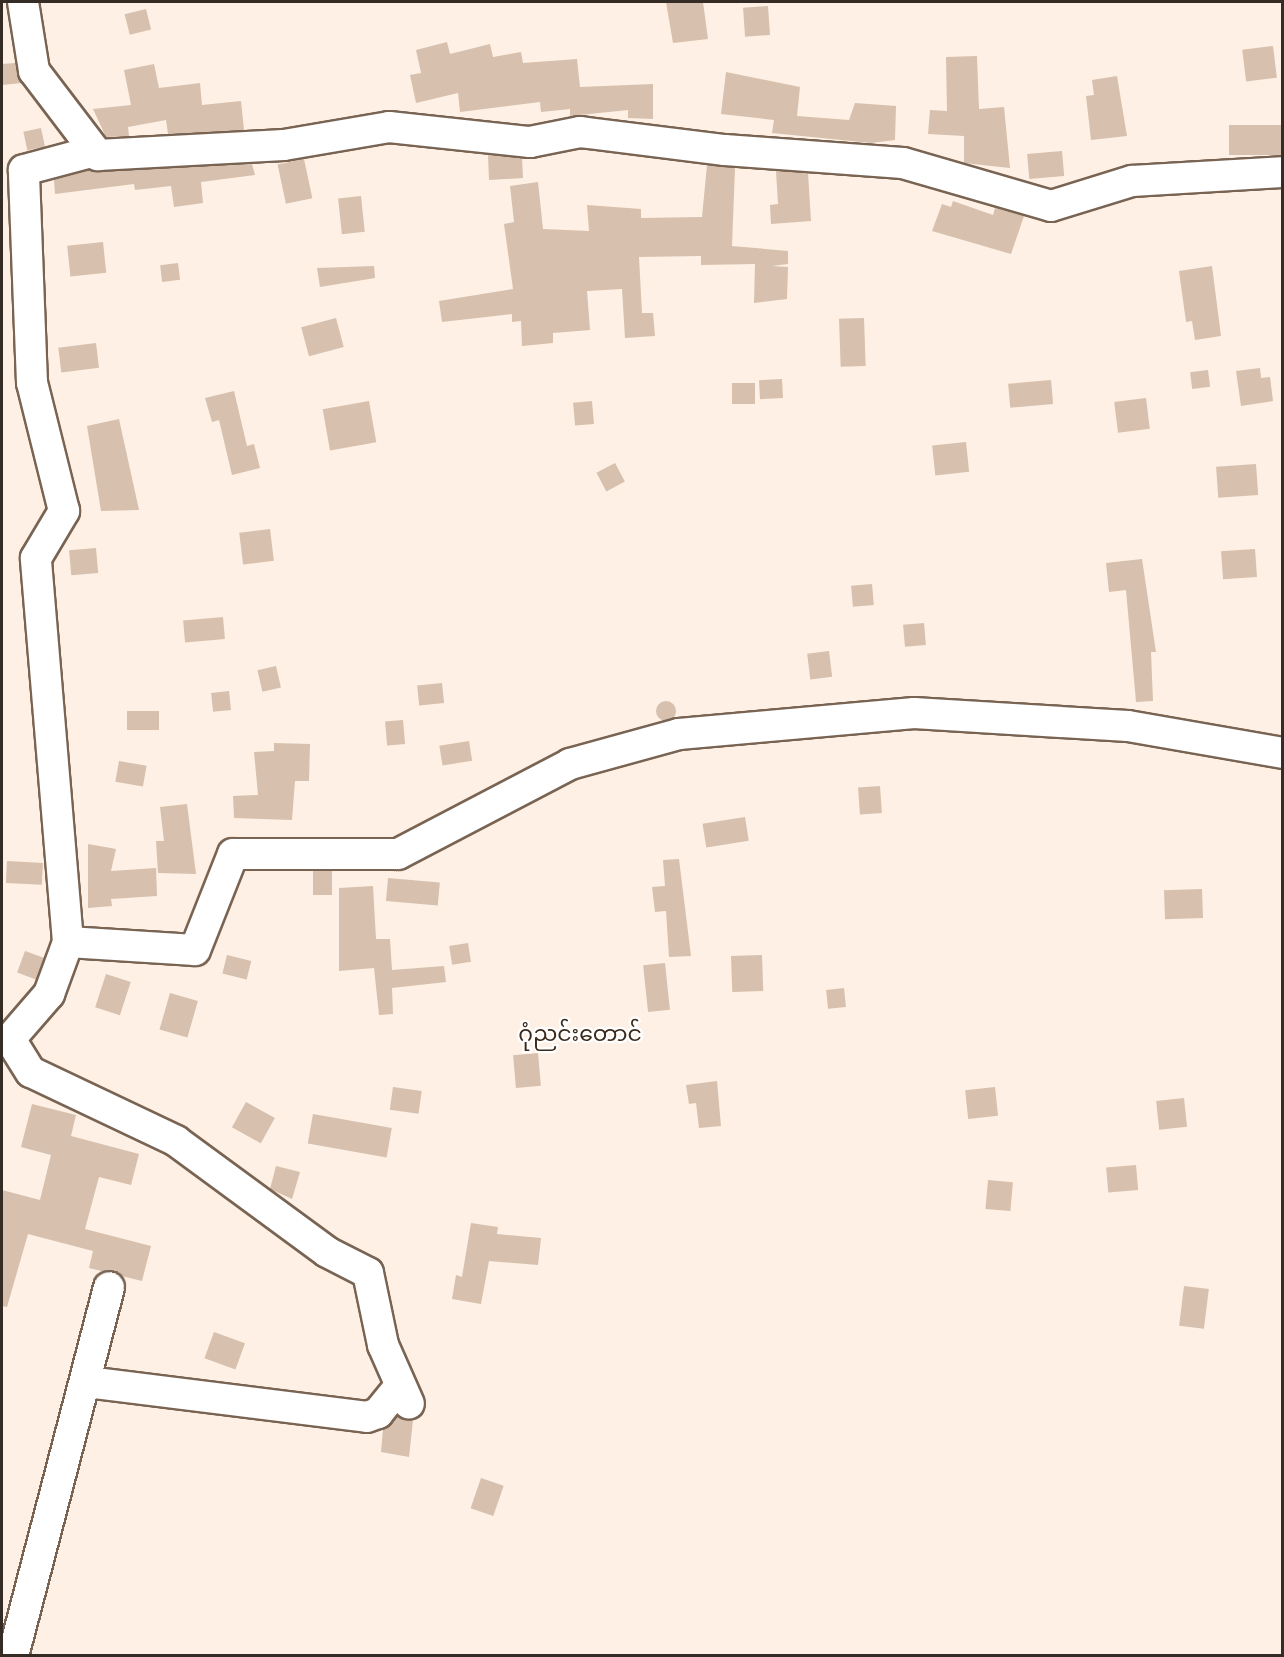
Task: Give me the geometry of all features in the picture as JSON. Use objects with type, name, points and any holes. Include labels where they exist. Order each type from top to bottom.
[{"type":"street","points":[[23,2],[34,71],[95,151]]},
{"type":"street","points":[[87,1382],[367,1417],[378,1413],[404,1395],[383,1345],[368,1273],[327,1252],[176,1141],[88,1094],[31,1072],[6,1040],[49,994],[68,942],[36,558],[64,511],[32,383],[24,170],[95,151],[284,145],[388,127],[530,142],[580,132],[725,150],[903,163],[1051,206],[1132,181],[1282,172]]},
{"type":"street","points":[[68,942],[195,950],[233,854],[398,854],[570,764],[679,734],[914,713],[1128,726],[1282,753]]},
{"type":"street","points":[[13,1656],[87,1382],[109,1287]]},
{"type":"building","points":[[666,2],[703,2],[708,39],[673,43]]},
{"type":"building","points":[[768,6],[770,35],[745,37],[743,8]]},
{"type":"building","points":[[146,9],[151,29],[130,35],[125,14]]},
{"type":"building","points":[[447,42],[450,54],[490,44],[493,57],[521,52],[523,63],[577,59],[580,87],[653,84],[653,119],[628,118],[628,110],[570,116],[570,109],[541,112],[540,102],[460,112],[458,93],[416,103],[410,75],[421,73],[416,50]]},
{"type":"building","points":[[1273,46],[1277,78],[1246,82],[1242,50]]},
{"type":"building","points":[[977,56],[979,109],[1004,107],[1010,168],[964,163],[964,136],[928,134],[930,110],[947,111],[946,57]]},
{"type":"building","points":[[15,63],[22,83],[2,85],[2,64]]},
{"type":"building","points":[[154,64],[159,88],[200,83],[202,105],[241,101],[244,130],[168,134],[166,120],[128,127],[129,136],[106,137],[93,109],[131,105],[124,70]]},
{"type":"building","points":[[726,72],[800,87],[797,116],[849,120],[855,103],[896,106],[895,140],[871,143],[772,133],[774,120],[721,114]]},
{"type":"building","points":[[1117,76],[1127,136],[1091,140],[1086,96],[1094,95],[1092,80]]},
{"type":"building","points":[[1229,125],[1282,125],[1282,155],[1229,155]]},
{"type":"building","points":[[41,128],[45,147],[27,150],[23,132]]},
{"type":"building","points":[[1062,151],[1064,176],[1029,179],[1027,154]]},
{"type":"building","points":[[488,155],[522,158],[523,178],[489,180]]},
{"type":"building","points":[[304,159],[312,198],[286,204],[278,165]]},
{"type":"building","points":[[252,164],[255,175],[201,182],[203,203],[174,207],[171,186],[135,190],[134,184],[55,194],[54,180],[90,170]]},
{"type":"building","points":[[707,165],[735,168],[732,246],[788,251],[788,264],[772,266],[788,267],[787,299],[754,303],[755,264],[701,265],[701,256],[639,257],[642,313],[653,313],[655,336],[625,338],[622,289],[587,291],[590,330],[553,333],[553,343],[522,346],[521,321],[512,322],[512,314],[442,322],[439,301],[513,289],[504,224],[514,222],[510,186],[538,182],[543,229],[589,231],[587,205],[641,209],[641,218],[702,217]]},
{"type":"building","points":[[776,171],[808,173],[811,221],[771,224],[770,205],[778,204]]},
{"type":"building","points":[[361,196],[365,232],[342,234],[338,198]]},
{"type":"building","points":[[953,201],[993,215],[995,208],[1024,216],[1011,254],[932,231],[942,204],[951,207]]},
{"type":"building","points":[[103,242],[106,273],[70,277],[67,246]]},
{"type":"building","points":[[178,263],[180,280],[162,282],[160,265]]},
{"type":"building","points":[[374,266],[375,278],[320,287],[317,268]]},
{"type":"building","points":[[1212,266],[1221,336],[1195,340],[1192,321],[1186,322],[1179,271]]},
{"type":"building","points":[[336,318],[344,347],[309,356],[301,327]]},
{"type":"building","points":[[864,318],[866,366],[841,367],[839,319]]},
{"type":"building","points":[[96,343],[99,368],[61,372],[58,348]]},
{"type":"building","points":[[1260,368],[1261,378],[1270,377],[1273,401],[1241,406],[1236,371]]},
{"type":"building","points":[[1208,370],[1210,387],[1192,389],[1190,372]]},
{"type":"building","points":[[782,379],[783,398],[760,399],[759,380]]},
{"type":"building","points":[[1051,380],[1053,404],[1010,408],[1008,384]]},
{"type":"building","points":[[732,383],[755,383],[755,404],[732,404]]},
{"type":"building","points":[[234,391],[247,446],[254,444],[260,468],[232,475],[219,420],[212,422],[205,398]]},
{"type":"building","points":[[1146,398],[1150,429],[1118,433],[1114,402]]},
{"type":"building","points":[[369,401],[376,442],[330,451],[323,409]]},
{"type":"building","points":[[592,401],[594,424],[575,426],[573,403]]},
{"type":"building","points":[[119,419],[139,510],[101,511],[87,426]]},
{"type":"building","points":[[966,442],[969,472],[935,475],[932,446]]},
{"type":"building","points":[[615,463],[625,482],[606,491],[596,473]]},
{"type":"building","points":[[1256,464],[1258,495],[1218,498],[1216,467]]},
{"type":"building","points":[[270,529],[274,561],[243,565],[239,533]]},
{"type":"building","points":[[96,548],[98,573],[71,575],[69,550]]},
{"type":"building","points":[[1255,549],[1257,577],[1223,579],[1221,551]]},
{"type":"building","points":[[1142,559],[1156,652],[1151,652],[1153,701],[1136,702],[1126,590],[1109,592],[1106,563]]},
{"type":"building","points":[[872,584],[874,605],[853,607],[851,586]]},
{"type":"building","points":[[223,617],[225,639],[185,642],[183,620]]},
{"type":"building","points":[[924,623],[926,645],[905,647],[903,625]]},
{"type":"building","points":[[829,651],[832,677],[810,679],[807,654]]},
{"type":"building","points":[[276,666],[281,687],[262,692],[257,670]]},
{"type":"building","points":[[442,683],[444,703],[419,706],[417,686]]},
{"type":"building","points":[[229,691],[231,710],[213,712],[211,693]]},
{"type":"building","points":[[666,701],[673,704],[676,711],[673,718],[666,721],[659,718],[656,711],[659,704]]},
{"type":"building","points":[[127,711],[159,711],[159,730],[127,730]]},
{"type":"building","points":[[403,720],[405,744],[387,745],[385,722]]},
{"type":"building","points":[[469,741],[472,761],[442,765],[439,746]]},
{"type":"building","points":[[274,743],[310,744],[309,781],[295,781],[292,820],[234,818],[233,796],[258,795],[254,752],[274,751]]},
{"type":"building","points":[[119,761],[147,766],[143,787],[115,782]]},
{"type":"building","points":[[880,786],[882,813],[860,814],[858,788]]},
{"type":"building","points":[[187,804],[196,874],[158,873],[156,841],[164,841],[160,807]]},
{"type":"building","points":[[745,817],[749,841],[706,847],[703,824]]},
{"type":"building","points":[[88,844],[116,849],[111,871],[156,868],[157,896],[111,899],[112,906],[88,908]]},
{"type":"building","points":[[679,859],[691,956],[669,957],[666,911],[655,912],[652,887],[665,886],[663,860]]},
{"type":"building","points":[[7,861],[43,863],[42,885],[6,883]]},
{"type":"building","points":[[313,871],[332,871],[332,895],[313,895]]},
{"type":"building","points":[[388,878],[440,883],[438,905],[386,901]]},
{"type":"building","points":[[373,886],[376,939],[390,939],[392,970],[444,966],[446,982],[392,988],[393,1014],[379,1015],[374,968],[339,971],[339,888]]},
{"type":"building","points":[[1202,889],[1203,918],[1165,919],[1164,890]]},
{"type":"building","points":[[468,943],[471,962],[452,965],[449,946]]},
{"type":"building","points":[[25,951],[44,958],[36,979],[17,973]]},
{"type":"building","points":[[227,955],[251,961],[247,979],[222,973]]},
{"type":"building","points":[[762,955],[763,991],[732,992],[731,956]]},
{"type":"building","points":[[665,963],[670,1010],[648,1012],[643,965]]},
{"type":"building","points":[[106,974],[131,982],[120,1015],[95,1007]]},
{"type":"building","points":[[844,988],[846,1007],[828,1009],[826,990]]},
{"type":"building","points":[[170,993],[198,1001],[187,1038],[160,1030]]},
{"type":"building","points":[[538,1053],[541,1086],[516,1088],[513,1055]]},
{"type":"building","points":[[717,1081],[721,1126],[699,1128],[696,1103],[689,1104],[686,1085]]},
{"type":"building","points":[[393,1087],[422,1091],[419,1114],[390,1110]]},
{"type":"building","points":[[995,1087],[998,1116],[968,1119],[965,1090]]},
{"type":"building","points":[[1184,1098],[1187,1127],[1159,1130],[1156,1101]]},
{"type":"building","points":[[246,1102],[275,1118],[261,1143],[232,1127]]},
{"type":"building","points":[[32,1104],[76,1115],[71,1136],[139,1154],[131,1185],[99,1177],[85,1229],[151,1246],[142,1281],[89,1268],[93,1251],[28,1234],[7,1307],[2,1306],[2,1190],[40,1200],[51,1155],[21,1147]]},
{"type":"building","points":[[313,1114],[392,1128],[387,1157],[308,1144]]},
{"type":"building","points":[[1136,1165],[1138,1190],[1108,1193],[1106,1168]]},
{"type":"building","points":[[276,1166],[300,1172],[292,1199],[270,1189]]},
{"type":"building","points":[[988,1180],[1013,1182],[1010,1211],[985,1209]]},
{"type":"building","points":[[471,1223],[498,1227],[497,1234],[541,1238],[538,1265],[489,1261],[481,1304],[452,1299],[456,1275],[462,1277]]},
{"type":"building","points":[[1184,1286],[1209,1289],[1204,1329],[1179,1326]]},
{"type":"building","points":[[214,1332],[245,1343],[235,1370],[204,1358]]},
{"type":"building","points":[[397,1416],[413,1420],[409,1457],[381,1452],[383,1429]]},
{"type":"building","points":[[481,1478],[504,1486],[493,1516],[471,1508]]},
{"type":"district","name":"ဂုံညင်းတောင်","points":[[580,1034]]}]
